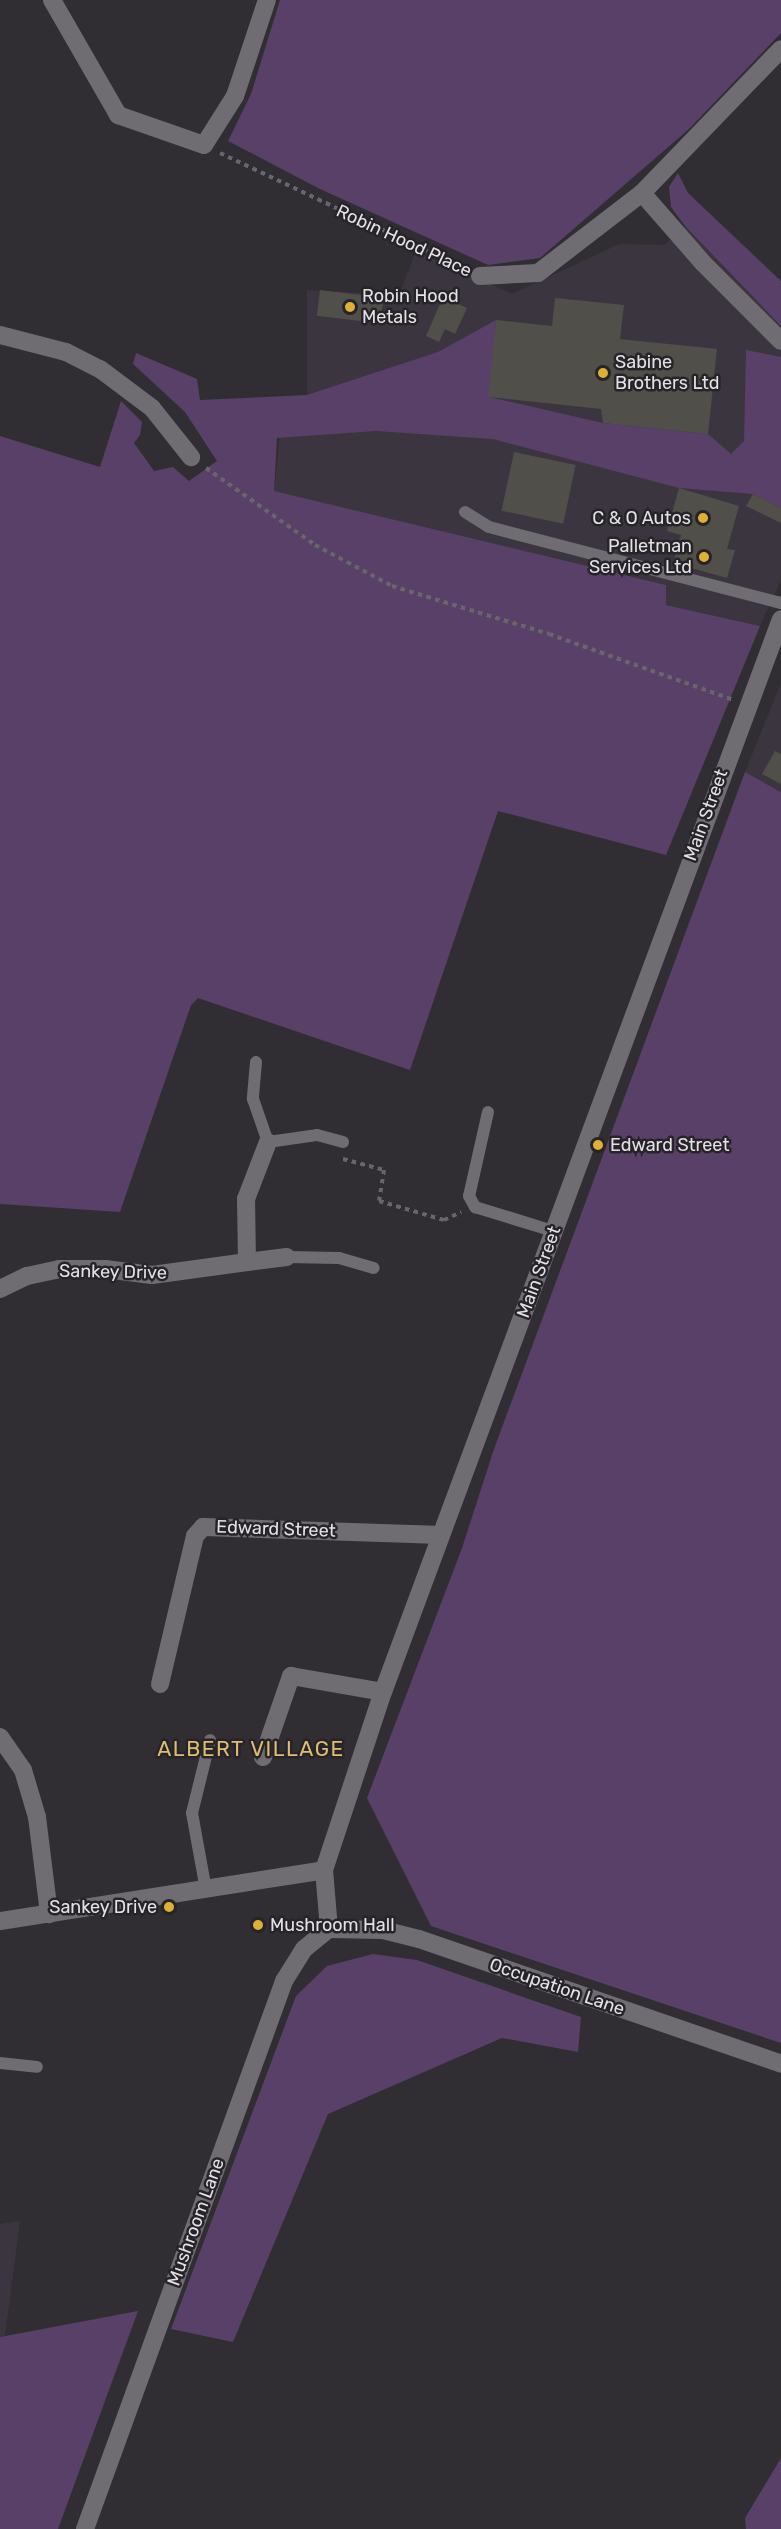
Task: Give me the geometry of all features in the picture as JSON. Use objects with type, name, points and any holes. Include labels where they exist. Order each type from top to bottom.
[{"type":"street","points":[[52,0],[118,115],[204,146],[235,96],[267,0]]},
{"type":"street","name":"Robin Hood Place","points":[[480,276],[538,273],[642,193],[781,49]]},
{"type":"street","points":[[642,193],[703,263],[781,341]]},
{"type":"street","points":[[0,335],[66,352],[120,382],[152,408],[190,457]]},
{"type":"street","name":"Main Street","points":[[329,1929],[324,1870],[383,1692],[746,705],[781,619]]},
{"type":"street","points":[[248,1262],[246,1199],[268,1142]]},
{"type":"street","name":"Sankey Drive","points":[[0,1289],[27,1276],[59,1269],[105,1269],[152,1275],[287,1257]]},
{"type":"street","name":"Edward Street","points":[[160,1684],[195,1536],[203,1527],[441,1535]]},
{"type":"street","points":[[263,1757],[291,1676],[383,1692]]},
{"type":"street","points":[[0,1737],[23,1770],[37,1817],[49,1914]]},
{"type":"street","points":[[0,1921],[324,1870]]},
{"type":"street","name":"Occupation Lane","points":[[329,1929],[383,1930],[419,1939],[781,2064]]},
{"type":"street","name":"Mushroom Lane","points":[[85,2529],[284,1981],[304,1949],[329,1929]]},
{"type":"lane","points":[[465,512],[489,527],[781,603]]},
{"type":"lane","points":[[256,1062],[253,1099],[268,1142],[316,1135],[343,1142]]},
{"type":"lane","points":[[489,1112],[469,1196],[475,1207],[554,1231]]},
{"type":"lane","points":[[287,1257],[339,1258],[374,1268]]},
{"type":"lane","points":[[206,1890],[192,1813],[210,1740]]},
{"type":"lane","points":[[0,2063],[37,2067]]},
{"type":"path","name":"Robin Hood Place","points":[[204,146],[480,276]]},
{"type":"path","points":[[190,457],[315,545],[392,586],[549,634],[746,705]]},
{"type":"path","points":[[343,1142],[337,1157],[384,1170],[379,1201],[444,1220],[475,1207]]},
{"type":"shaded area","points":[[280,0],[781,0],[781,33],[689,129],[540,258],[488,265],[320,189],[228,141],[251,94]]},
{"type":"shaded area","points":[[678,173],[688,193],[781,281],[781,326],[685,226],[671,207],[669,187]]},
{"type":"shaded area","points":[[685,226],[781,326],[781,580],[760,626],[666,605],[666,585],[274,492],[281,422],[307,395],[307,290],[399,295],[416,251],[512,294],[619,244],[664,245]]},
{"type":"shaded area","points":[[496,320],[489,397],[603,423],[708,434],[731,454],[744,441],[746,350],[781,357],[781,508],[753,494],[679,488],[493,439],[376,431],[277,438],[274,491],[666,585],[666,605],[760,626],[666,855],[498,811],[410,1070],[198,998],[191,1005],[120,1212],[0,1204],[0,436],[100,467],[121,401],[142,422],[140,435],[134,443],[154,471],[173,467],[189,481],[217,461],[185,412],[133,364],[136,353],[197,379],[200,400],[307,395],[438,352]]},
{"type":"shaded area","points":[[781,683],[781,792],[745,772]]},
{"type":"shaded area","points":[[745,772],[781,792],[781,2043],[431,1926],[367,1798],[462,1548],[494,1449]]},
{"type":"shaded area","points":[[373,1954],[417,1960],[581,2017],[578,2052],[502,2038],[328,2114],[233,2342],[171,2329],[296,1996],[327,1966]]},
{"type":"shaded area","points":[[20,2221],[5,2336],[0,2337],[0,2224]]},
{"type":"shaded area","points":[[138,2311],[58,2529],[0,2529],[0,2337]]},
{"type":"shaded area","points":[[781,2458],[781,2529],[746,2529],[745,2518]]},
{"type":"building","name":"Robin Hood Metals","points":[[320,290],[384,298],[380,324],[317,316]]},
{"type":"building","points":[[443,297],[467,308],[455,334],[445,329],[439,342],[426,336]]},
{"type":"building","name":"Sabine Brothers Ltd","points":[[555,298],[624,305],[620,339],[717,349],[708,434],[603,423],[601,409],[488,397],[496,320],[552,326]]},
{"type":"building","points":[[514,452],[576,465],[563,524],[502,511]]},
{"type":"building","name":"C & O Autos","points":[[679,488],[739,506],[727,549],[735,550],[727,578],[673,563],[681,535],[667,531]]},
{"type":"building","points":[[753,494],[781,508],[781,523],[746,506]]},
{"type":"building","points":[[775,751],[781,754],[781,784],[762,774]]},
{"type":"place","name":"Robin Hood Metals","points":[[350,307]]},
{"type":"place","name":"Sabine Brothers Ltd","points":[[603,373]]},
{"type":"place","name":"C & O Autos","points":[[703,518]]},
{"type":"place","name":"Palletman Services Ltd","points":[[704,557]]},
{"type":"place","name":"Edward Street","points":[[598,1145]]},
{"type":"place","name":"Sankey Drive","points":[[169,1907]]},
{"type":"place","name":"Mushroom Hall","points":[[258,1925]]},
{"type":"district","name":"ALBERT VILLAGE","points":[[251,1749]]}]
